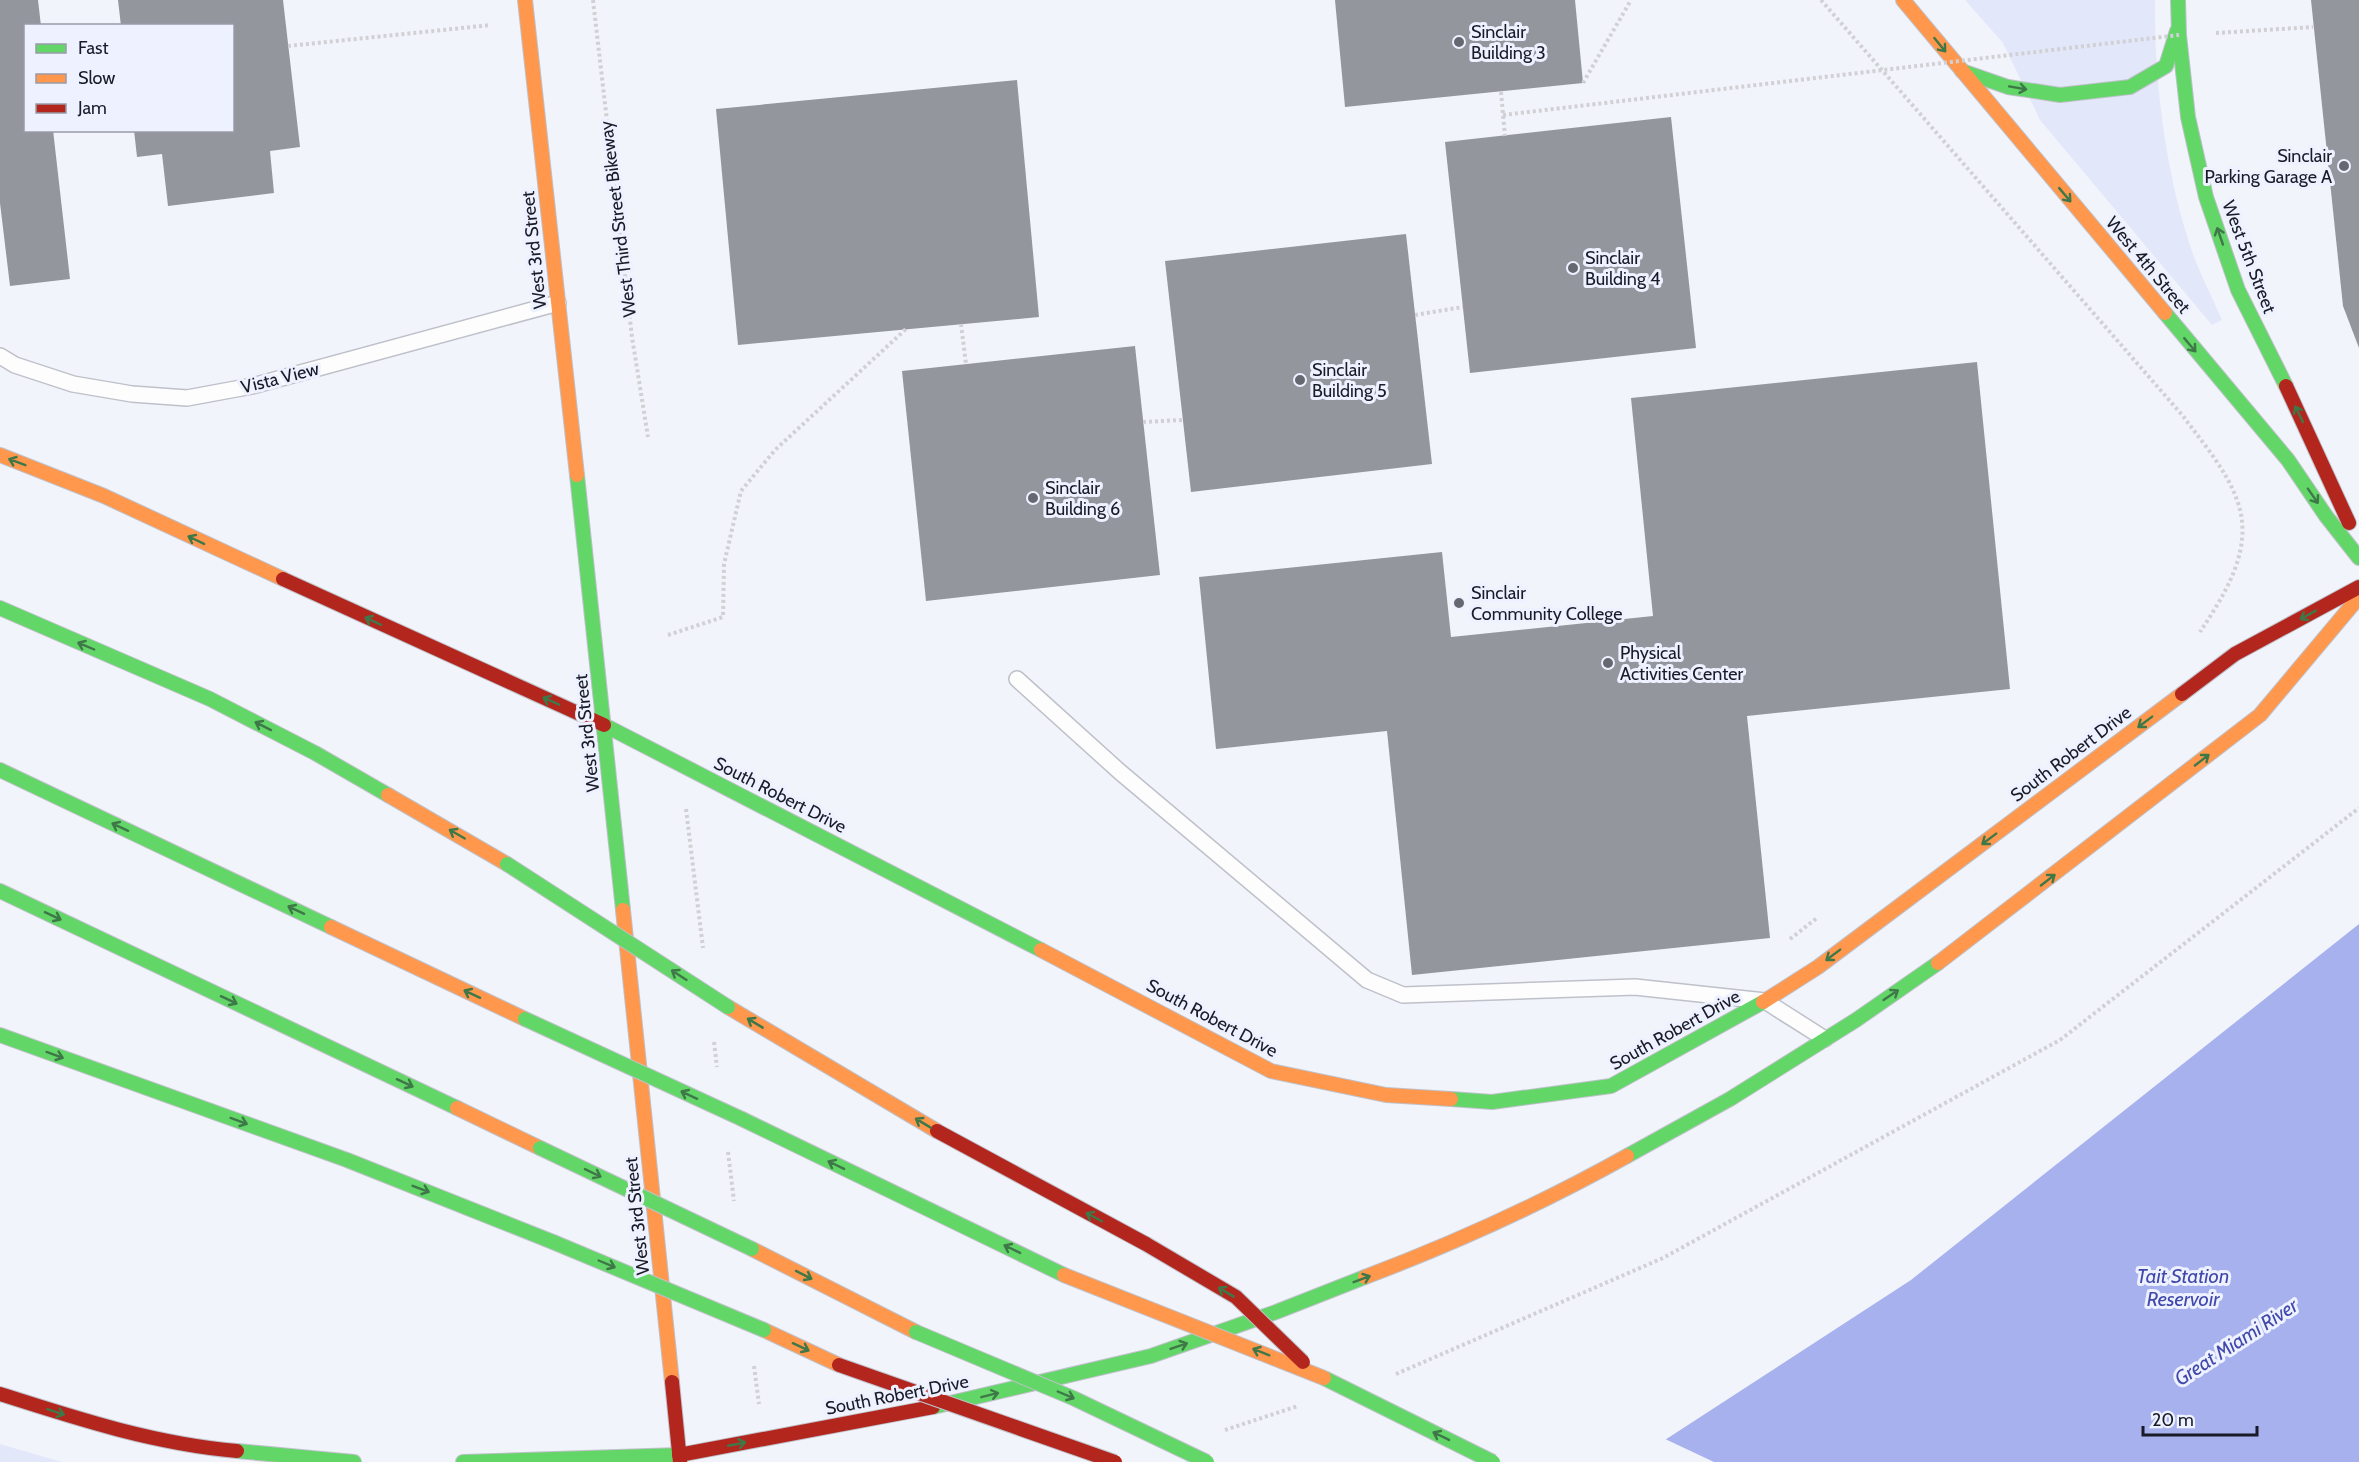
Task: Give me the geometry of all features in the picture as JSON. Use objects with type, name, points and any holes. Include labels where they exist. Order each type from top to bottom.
[{"type":"main road","name":"West 3rd Street","points":[[525,0],[604,725],[680,1459]]},
{"type":"main road","name":"West 4th Street","points":[[1903,0],[2288,460],[2326,516],[2359,558]]},
{"type":"main road","name":"West 5th Street","points":[[2178,0],[2183,31],[2188,117],[2206,197],[2238,290],[2303,421],[2359,543]]},
{"type":"main road","points":[[1962,71],[2008,87],[2060,95],[2130,87],[2166,66],[2183,31]]},
{"type":"main road","name":"South Robert Drive","points":[[0,455],[104,496],[604,725],[1172,1017],[1271,1071],[1386,1095],[1492,1102],[1611,1086],[1765,1001],[1818,967],[2235,654],[2359,587]]},
{"type":"main road","name":"South Robert Drive","points":[[463,1462],[680,1459],[980,1397],[1151,1356],[1276,1312],[1436,1250],[1584,1180],[1730,1099],[1825,1039],[1963,946],[2260,715],[2359,597]]},
{"type":"main road","points":[[0,608],[210,699],[315,753],[507,864],[728,1007],[949,1138],[1146,1244],[1236,1297],[1315,1374]]},
{"type":"main road","points":[[0,770],[525,1019],[742,1119],[1064,1275],[1315,1374],[1493,1462]]},
{"type":"main road","points":[[0,891],[752,1249],[916,1332],[1073,1398],[1207,1462]]},
{"type":"main road","points":[[0,1035],[334,1155],[500,1219],[764,1330],[839,1365],[1115,1462]]},
{"type":"main road","points":[[0,1394],[135,1435],[210,1449],[354,1462]]},
{"type":"lane","name":"Vista View","points":[[0,356],[15,365],[73,384],[132,394],[188,398],[252,386],[558,303]]},
{"type":"lane","points":[[1017,679],[1120,772],[1367,980],[1403,995],[1635,987],[1765,1001],[1825,1039]]},
{"type":"path","name":"West Third Street Bikeway","points":[[593,0],[632,337],[648,437]]},
{"type":"path","points":[[1583,83],[1631,0]]},
{"type":"path","points":[[1821,0],[2183,416],[2220,468],[2238,501],[2242,530],[2240,558],[2223,598],[2197,637]]},
{"type":"path","points":[[288,46],[527,21]]},
{"type":"path","points":[[2213,33],[2313,27]]},
{"type":"path","points":[[1503,116],[2183,31]]},
{"type":"path","points":[[1501,92],[1505,136]]},
{"type":"path","points":[[1415,315],[1463,307]]},
{"type":"path","points":[[961,324],[966,364]]},
{"type":"path","points":[[668,635],[723,618],[724,564],[741,491],[775,450],[906,329]]},
{"type":"path","points":[[1143,422],[1182,420]]},
{"type":"path","points":[[1385,1378],[1663,1258],[2060,1040],[2359,808]]},
{"type":"path","points":[[1789,939],[1827,911]]},
{"type":"path","points":[[1215,1433],[1306,1404]]},
{"type":"shaded area","points":[[1965,0],[2155,0],[2157,64],[2169,163],[2184,227],[2194,257],[2222,320],[2212,325],[2040,120],[2003,43]]},
{"type":"shaded area","points":[[0,1444],[62,1462],[0,1462]]},
{"type":"water","name":"Tait Station Reservoir","points":[[2359,924],[2359,1462],[1631,1462],[1911,1280]]},
{"type":"pier","points":[[1663,1438],[1714,1462],[1628,1462]]},
{"type":"building","points":[[0,0],[38,0],[41,24],[24,24],[24,132],[53,132],[70,279],[10,286],[0,203]]},
{"type":"building","points":[[118,0],[283,0],[300,147],[270,151],[274,193],[168,206],[162,154],[137,157],[134,132],[234,132],[234,24],[121,24]]},
{"type":"building","name":"Sinclair Building 3","points":[[1335,0],[1575,0],[1583,83],[1345,107]]},
{"type":"building","name":"Sinclair Parking Garage A","points":[[2311,0],[2359,0],[2359,348],[2343,306]]},
{"type":"building","points":[[1017,80],[1039,317],[738,345],[716,109]]},
{"type":"building","name":"Sinclair Building 4","points":[[1671,117],[1696,348],[1470,373],[1445,142]]},
{"type":"building","name":"Sinclair Building 5","points":[[1406,234],[1432,464],[1191,492],[1165,261]]},
{"type":"building","name":"Sinclair Building 6","points":[[1135,346],[1160,575],[926,601],[902,371]]},
{"type":"building","name":"Physical Activities Center","points":[[1977,362],[2010,689],[1747,716],[1770,938],[1412,975],[1387,731],[1216,749],[1199,577],[1442,552],[1451,637],[1653,616],[1631,398]]},
{"type":"traffic: fast","points":[[2178,0],[2179,35],[2188,117],[2206,197],[2238,290],[2286,386]]},
{"type":"traffic: fast","points":[[1962,71],[2008,87],[2060,95],[2130,87],[2166,66],[2177,31]]},
{"type":"traffic: fast","points":[[2165,313],[2288,460],[2326,516],[2359,558]]},
{"type":"traffic: fast","points":[[577,475],[623,910]]},
{"type":"traffic: fast","points":[[0,608],[210,699],[315,753],[388,795]]},
{"type":"traffic: fast","points":[[604,725],[1041,950]]},
{"type":"traffic: fast","points":[[0,770],[331,927]]},
{"type":"traffic: fast","points":[[507,864],[728,1007]]},
{"type":"traffic: fast","points":[[0,891],[457,1108]]},
{"type":"traffic: fast","points":[[1627,1156],[1730,1099],[1856,1020],[1938,963]]},
{"type":"traffic: fast","points":[[1451,1099],[1492,1102],[1611,1086],[1763,1002]]},
{"type":"traffic: fast","points":[[525,1019],[742,1119]]},
{"type":"traffic: fast","points":[[0,1035],[347,1160],[553,1242]]},
{"type":"traffic: fast","points":[[742,1119],[1064,1275]]},
{"type":"traffic: fast","points":[[540,1148],[752,1249]]},
{"type":"traffic: fast","points":[[553,1242],[764,1330]]},
{"type":"traffic: fast","points":[[933,1407],[1151,1356],[1276,1312],[1365,1277]]},
{"type":"traffic: fast","points":[[916,1332],[1073,1398],[1207,1462]]},
{"type":"traffic: fast","points":[[1324,1378],[1493,1462]]},
{"type":"traffic: fast","points":[[237,1451],[354,1462]]},
{"type":"traffic: fast","points":[[463,1462],[679,1455]]},
{"type":"traffic: slow","points":[[525,0],[577,475]]},
{"type":"traffic: slow","points":[[1903,0],[2165,313]]},
{"type":"traffic: slow","points":[[0,455],[104,496],[283,579]]},
{"type":"traffic: slow","points":[[1938,963],[2260,715],[2359,597]]},
{"type":"traffic: slow","points":[[1763,1002],[1818,967],[2182,694]]},
{"type":"traffic: slow","points":[[388,795],[507,864]]},
{"type":"traffic: slow","points":[[623,910],[672,1382]]},
{"type":"traffic: slow","points":[[331,927],[525,1019]]},
{"type":"traffic: slow","points":[[1041,950],[1271,1071],[1386,1095],[1451,1099]]},
{"type":"traffic: slow","points":[[728,1007],[937,1131]]},
{"type":"traffic: slow","points":[[457,1108],[540,1148]]},
{"type":"traffic: slow","points":[[1365,1277],[1498,1221],[1627,1156]]},
{"type":"traffic: slow","points":[[752,1249],[916,1332]]},
{"type":"traffic: slow","points":[[1064,1275],[1324,1378]]},
{"type":"traffic: slow","points":[[764,1330],[839,1365]]},
{"type":"traffic: jam","points":[[2286,386],[2349,523]]},
{"type":"traffic: jam","points":[[283,579],[604,725]]},
{"type":"traffic: jam","points":[[2182,694],[2235,654],[2359,587]]},
{"type":"traffic: jam","points":[[937,1131],[1146,1244]]},
{"type":"traffic: jam","points":[[1146,1244],[1236,1297],[1303,1362]]},
{"type":"traffic: jam","points":[[839,1365],[1115,1462]]},
{"type":"traffic: jam","points":[[672,1382],[680,1462]]},
{"type":"traffic: jam","points":[[0,1394],[88,1421],[176,1443],[237,1451]]},
{"type":"traffic: jam","points":[[679,1455],[933,1407]]},
{"type":"place","name":"Sinclair Building 3","points":[[1459,42]]},
{"type":"place","name":"Sinclair Parking Garage A","points":[[2344,166]]},
{"type":"place","name":"Sinclair Building 4","points":[[1573,268]]},
{"type":"place","name":"Sinclair Building 5","points":[[1300,380]]},
{"type":"place","name":"Sinclair Building 6","points":[[1033,498]]},
{"type":"place","name":"Sinclair Community College","points":[[1459,603]]},
{"type":"place","name":"Physical Activities Center","points":[[1608,663]]},
{"type":"water label","name":"Great Miami River","points":[[2236,1342]]}]
